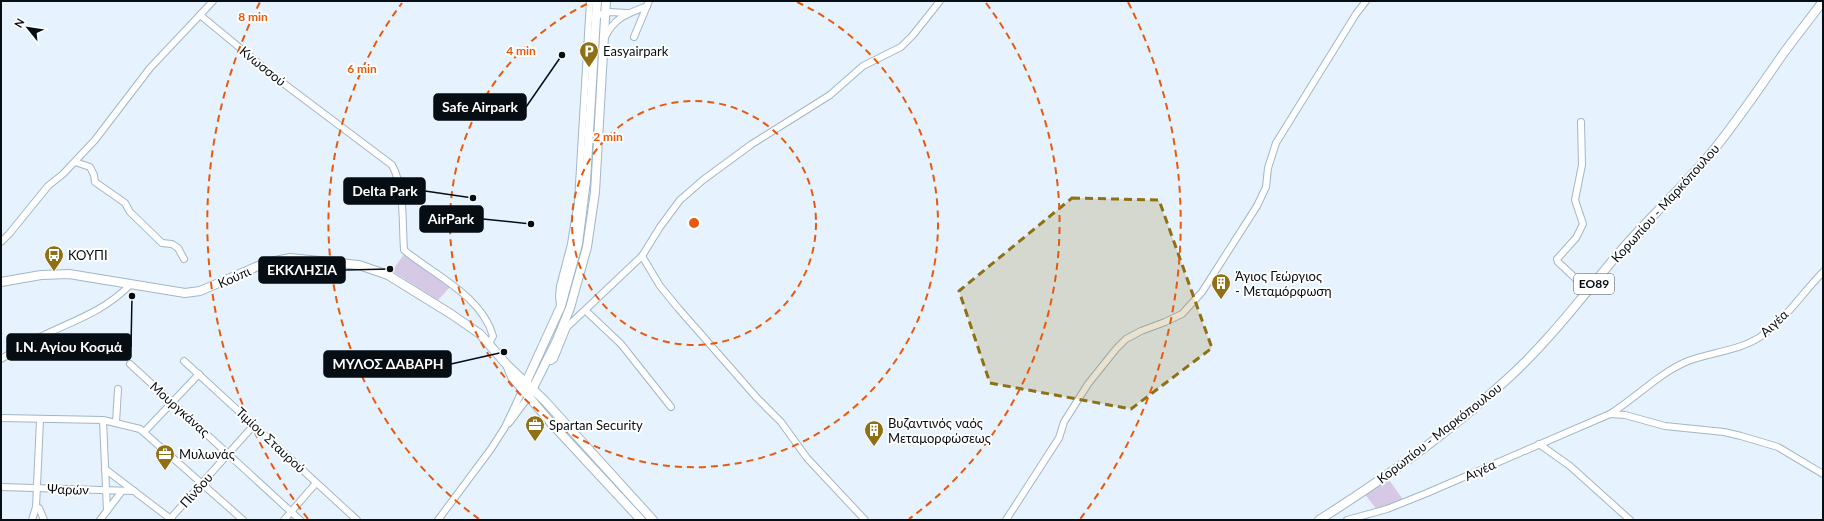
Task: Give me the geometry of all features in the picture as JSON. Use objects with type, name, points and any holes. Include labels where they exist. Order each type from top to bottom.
[{"type":"main road","points":[[523,389],[560,306],[575,260],[582,221],[586,181],[597,1]]},
{"type":"main road","points":[[529,396],[575,294],[587,246],[595,192],[606,1]]},
{"type":"main road","name":"Κορωπίου - Μαρκόπουλου","points":[[1319,520],[1393,471],[1434,440],[1504,382],[1554,331],[1623,248],[1711,153],[1823,2]]},
{"type":"main road","name":"Κούπι","points":[[1,282],[41,275],[69,274],[176,292],[200,291],[265,263],[290,258],[359,265],[388,275],[469,326],[489,344],[507,365],[533,388],[653,520]]},
{"type":"main road","name":"Κούπι","points":[[507,365],[512,377],[641,520]]},
{"type":"main road","points":[[538,378],[540,391],[545,401]]},
{"type":"street","points":[[1,242],[48,186],[75,162],[96,140],[150,68],[213,1]]},
{"type":"street","points":[[560,306],[560,286],[571,244],[578,201],[590,1]]},
{"type":"street","points":[[1006,520],[1059,438],[1064,422],[1088,384],[1116,349],[1126,339],[1141,331],[1182,314],[1202,292],[1257,206],[1266,187],[1268,168],[1276,143],[1353,19],[1366,1]]},
{"type":"street","points":[[547,359],[551,361],[554,359],[568,327],[586,312],[642,256],[660,227],[680,200],[690,190],[752,144],[830,95],[863,66],[901,47],[913,35],[938,2]]},
{"type":"street","points":[[604,38],[610,26],[617,19],[648,4]]},
{"type":"street","points":[[634,37],[648,4]]},
{"type":"street","points":[[596,16],[606,13],[629,13]]},
{"type":"street","name":"Κνωσσού","points":[[200,15],[279,80],[392,165],[397,174],[402,208],[404,250],[463,294],[483,314],[493,336],[489,344]]},
{"type":"street","points":[[1581,122],[1582,165],[1575,200],[1583,224],[1576,238],[1557,259],[1558,262],[1588,290]]},
{"type":"street","points":[[75,162],[90,167],[94,175],[95,182],[125,203],[130,212],[162,243],[172,244],[178,248],[184,259]]},
{"type":"street","points":[[642,256],[660,286],[678,308],[757,398],[781,422],[807,458],[865,520]]},
{"type":"street","name":"Αιγέα","points":[[1347,520],[1387,509],[1610,414],[1624,405],[1651,383],[1682,365],[1734,349],[1760,337],[1785,314],[1823,272]]},
{"type":"street","points":[[1,359],[40,337],[92,314],[115,300],[130,285]]},
{"type":"street","points":[[586,312],[621,344],[671,407]]},
{"type":"street","name":"Τιμίου Σταυρού","points":[[184,361],[357,520]]},
{"type":"street","name":"Μουργκάνας","points":[[130,364],[229,453],[300,520]]},
{"type":"street","points":[[145,431],[199,374]]},
{"type":"street","points":[[116,423],[118,389]]},
{"type":"street","points":[[505,427],[523,389]]},
{"type":"street","points":[[438,520],[529,396]]},
{"type":"street","points":[[1624,405],[1625,415]]},
{"type":"street","name":"Αιγέα","points":[[1610,414],[1625,415],[1664,426],[1724,432],[1741,436],[1778,447],[1823,474]]},
{"type":"street","points":[[1,418],[40,420],[103,420],[145,431],[243,520]]},
{"type":"street","points":[[32,520],[36,507],[40,420]]},
{"type":"street","points":[[103,420],[107,511]]},
{"type":"street","name":"Πίνδου","points":[[171,519],[254,425]]},
{"type":"street","points":[[1539,444],[1570,466],[1630,520]]},
{"type":"street","points":[[105,469],[171,519]]},
{"type":"street","points":[[284,520],[316,483]]},
{"type":"street","name":"Ψαρών","points":[[1,488],[134,491]]},
{"type":"street","points":[[100,520],[122,491]]},
{"type":"street","points":[[36,507],[39,508],[44,520]]},
{"type":"highlighted area","points":[[1072,198],[1159,200],[1212,348],[1131,409],[990,383],[959,291]]},
{"type":"shaded area","points":[[405,253],[450,287],[438,300],[392,271]]},
{"type":"shaded area","points":[[1387,477],[1404,501],[1377,510],[1364,493]]},
{"type":"place","name":"Safe Airpark","points":[[562,55]]},
{"type":"place","name":"Easyairpark","points":[[589,68]]},
{"type":"place","name":"Delta Park","points":[[473,198]]},
{"type":"place","name":"AirPark","points":[[531,224]]},
{"type":"place","name":"ΕΚΚΛΗΣΙΑ","points":[[390,269]]},
{"type":"place","name":"ΚΟΥΠΙ","points":[[54,272]]},
{"type":"place","name":"Ι.Ν. Αγίου Κοσμά","points":[[132,296]]},
{"type":"place","name":"Άγιος Γεώργιος - Μεταμόρφωση","points":[[1221,300]]},
{"type":"place","name":"ΜΥΛΟΣ ΔΑΒΑΡΗ","points":[[504,352]]},
{"type":"place","name":"Spartan Security","points":[[535,442]]},
{"type":"place","name":"Βυζαντινός ναός Μεταμορφώσεως","points":[[874,447]]},
{"type":"place","name":"Μυλωνάς","points":[[165,471]]}]
